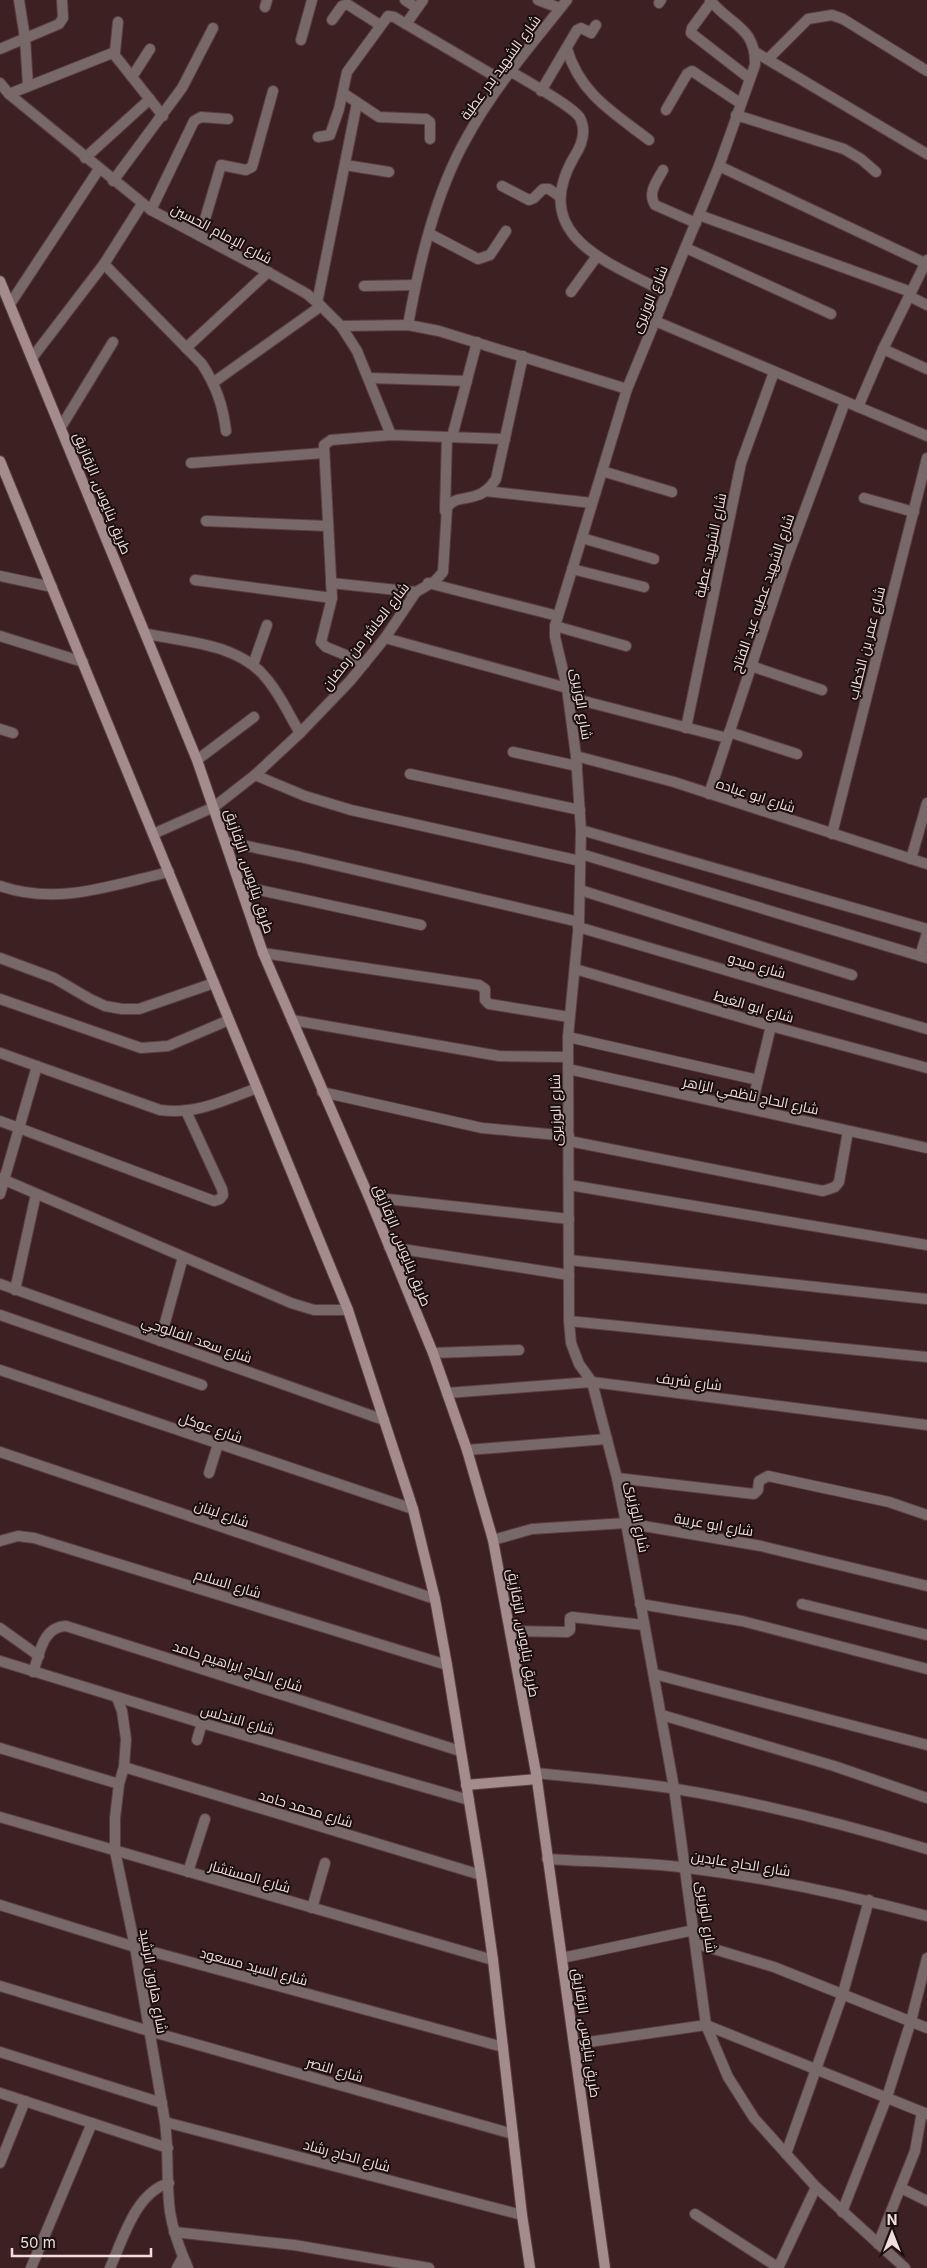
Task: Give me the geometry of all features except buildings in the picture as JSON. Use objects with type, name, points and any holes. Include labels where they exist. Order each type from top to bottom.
[{"type":"main road","name":"طريق بنايوس, الزقازيق","points":[[0,281],[147,634],[197,760],[227,842],[263,953],[369,1197],[433,1353],[468,1450],[493,1540],[537,1776],[547,1860],[606,2268]]},
{"type":"main road","points":[[0,461],[348,1310],[413,1509],[435,1599],[448,1665],[469,1800],[493,1960],[522,2215],[530,2268]]},
{"type":"main road","points":[[466,1785],[537,1776]]},
{"type":"street","points":[[18,0],[25,38],[28,86]]},
{"type":"street","points":[[0,49],[59,24],[63,18],[62,0]]},
{"type":"street","points":[[301,40],[312,0]]},
{"type":"street","points":[[405,0],[420,4],[406,24]]},
{"type":"street","points":[[538,0],[564,4]]},
{"type":"street","points":[[749,78],[691,33],[692,28],[711,1],[751,38],[755,52],[927,154]]},
{"type":"street","points":[[332,20],[342,6],[347,4],[383,22]]},
{"type":"street","name":"شارع الشهيد بدر عطية","points":[[408,325],[415,285],[442,194],[456,158],[479,116],[510,71],[564,4]]},
{"type":"street","points":[[768,59],[808,19],[832,16],[843,19],[927,71]]},
{"type":"street","points":[[318,137],[330,135],[348,69],[383,22],[394,17],[503,81]]},
{"type":"street","points":[[9,94],[113,54],[117,50],[118,22]]},
{"type":"street","points":[[541,91],[579,28],[590,33],[596,25]]},
{"type":"street","points":[[114,181],[163,116],[186,81],[212,28]]},
{"type":"street","points":[[132,77],[150,49]]},
{"type":"street","points":[[566,49],[570,63],[584,87],[649,140]]},
{"type":"street","name":"شارع الوزيرى","points":[[755,52],[755,66],[740,103],[720,166],[627,389],[557,621],[555,637],[567,692],[577,761],[581,830],[578,924],[568,1037],[569,1321],[571,1343],[579,1364],[592,1382],[617,1478],[626,1523],[674,1788],[706,2025],[728,2077],[754,2118],[816,2187],[905,2268]]},
{"type":"street","points":[[113,54],[163,116]]},
{"type":"street","points":[[510,71],[579,116],[584,132],[579,149],[562,181],[559,196],[560,208],[568,227],[581,243],[597,256],[667,293]]},
{"type":"street","points":[[666,110],[687,74],[692,71],[740,103]]},
{"type":"street","name":"شارع الإمام الحسين","points":[[0,83],[9,94],[146,207],[268,272],[320,304],[341,326],[357,351],[391,435]]},
{"type":"street","points":[[200,236],[221,164],[246,170],[252,167],[273,91]]},
{"type":"street","points":[[343,93],[383,118],[426,119],[430,122],[430,139]]},
{"type":"street","points":[[85,158],[150,100]]},
{"type":"street","points":[[214,382],[320,304],[358,104]]},
{"type":"street","points":[[736,115],[844,148],[876,172]]},
{"type":"street","points":[[32,358],[146,207],[194,121],[201,117],[228,119]]},
{"type":"street","points":[[345,166],[389,172]]},
{"type":"street","points":[[720,166],[926,261],[883,349],[858,407]]},
{"type":"street","points":[[10,304],[99,169]]},
{"type":"street","points":[[663,170],[652,192],[652,201],[655,205],[910,294],[927,305]]},
{"type":"street","points":[[502,186],[529,200],[534,198],[543,189],[549,189],[559,196]]},
{"type":"street","points":[[430,234],[478,259],[490,255],[506,231]]},
{"type":"street","points":[[686,248],[830,314]]},
{"type":"street","points":[[571,292],[597,256]]},
{"type":"street","points":[[104,264],[202,364],[214,382],[223,406],[226,431]]},
{"type":"street","points":[[186,348],[268,272]]},
{"type":"street","points":[[364,286],[415,285]]},
{"type":"street","points":[[655,321],[927,436]]},
{"type":"street","points":[[341,326],[408,325],[477,342],[627,389]]},
{"type":"street","points":[[61,428],[113,342]]},
{"type":"street","name":"شارع العاشر من رمضان","points":[[153,834],[214,807],[255,775],[300,733],[365,663],[385,638],[416,592],[440,577],[444,567],[449,437],[477,342]]},
{"type":"street","points":[[883,349],[927,369]]},
{"type":"street","points":[[445,514],[450,503],[455,500],[476,496],[485,491],[496,479],[523,356]]},
{"type":"street","name":"شارع الشهيد عطية","points":[[686,728],[741,463],[774,372]]},
{"type":"street","points":[[369,378],[467,381]]},
{"type":"street","name":"شارع الشهيد عطيه عبد الفتاح","points":[[709,794],[786,560],[845,402]]},
{"type":"street","points":[[365,663],[326,647],[321,642],[332,598],[324,445],[331,440],[391,435],[505,439]]},
{"type":"street","points":[[191,463],[323,453]]},
{"type":"street","name":"شارع عمر بن الخطاب","points":[[832,834],[927,458]]},
{"type":"street","points":[[602,471],[672,492]]},
{"type":"street","points":[[485,491],[592,503]]},
{"type":"street","points":[[864,498],[914,512]]},
{"type":"street","points":[[206,521],[328,526]]},
{"type":"street","points":[[582,538],[654,559]]},
{"type":"street","points":[[572,568],[644,587]]},
{"type":"street","points":[[0,576],[52,587]]},
{"type":"street","points":[[195,580],[332,598]]},
{"type":"street","points":[[331,583],[416,592]]},
{"type":"street","points":[[428,583],[557,621],[626,646]]},
{"type":"street","points":[[253,665],[267,625]]},
{"type":"street","points":[[147,634],[226,651],[253,665],[266,678],[300,733]]},
{"type":"street","points":[[0,636],[82,662]]},
{"type":"street","points":[[385,638],[686,728],[728,735],[797,754]]},
{"type":"street","points":[[751,666],[822,690]]},
{"type":"street","points":[[197,760],[254,717]]},
{"type":"street","points":[[0,728],[13,733]]},
{"type":"street","name":"شارع ابو عباده","points":[[513,752],[639,772],[927,864]]},
{"type":"street","points":[[410,774],[580,810]]},
{"type":"street","points":[[255,775],[305,796],[351,810],[580,857],[924,957],[927,931],[581,830]]},
{"type":"street","points":[[911,859],[927,803]]},
{"type":"street","name":"شارع ميدو","points":[[227,842],[310,859],[578,924],[927,1030]]},
{"type":"street","points":[[0,886],[29,894],[70,895],[169,872]]},
{"type":"street","points":[[241,886],[421,925]]},
{"type":"street","points":[[580,890],[852,975]]},
{"type":"street","points":[[263,953],[479,985],[484,988],[485,1000],[488,1004],[569,1017]]},
{"type":"street","points":[[0,958],[54,978],[106,1006],[122,1009],[139,1009],[214,983]]},
{"type":"street","name":"شارع ابو الغيط","points":[[574,969],[771,1026],[927,1068]]},
{"type":"street","points":[[0,999],[141,1048],[168,1046],[229,1020]]},
{"type":"street","points":[[292,1020],[499,1056],[568,1057]]},
{"type":"street","points":[[751,1109],[771,1026]]},
{"type":"street","points":[[568,1037],[758,1080]]},
{"type":"street","points":[[0,1054],[160,1110],[186,1111],[205,1108],[257,1088]]},
{"type":"street","points":[[0,1194],[2,1179],[37,1066]]},
{"type":"street","name":"شارع الحاج ناظمي الزاهر","points":[[568,1069],[927,1148]]},
{"type":"street","points":[[322,1092],[482,1128],[569,1139],[822,1191],[835,1187],[839,1182],[848,1130]]},
{"type":"street","points":[[0,1122],[214,1201],[220,1199],[223,1195],[222,1189],[186,1111]]},
{"type":"street","points":[[2,1179],[291,1303],[314,1310],[348,1310]]},
{"type":"street","points":[[570,1185],[927,1245]]},
{"type":"street","points":[[15,1290],[36,1194]]},
{"type":"street","points":[[369,1197],[569,1219]]},
{"type":"street","points":[[389,1247],[569,1275]]},
{"type":"street","points":[[160,1341],[183,1257]]},
{"type":"street","points":[[569,1260],[927,1298]]},
{"type":"street","name":"شارع سعد الفالوجي","points":[[0,1284],[384,1420]]},
{"type":"street","points":[[0,1315],[202,1385]]},
{"type":"street","points":[[569,1321],[927,1357]]},
{"type":"street","points":[[433,1353],[519,1350]]},
{"type":"street","name":"شارع عوكل","points":[[0,1370],[413,1509]]},
{"type":"street","name":"شارع شريف","points":[[447,1392],[592,1382],[927,1425]]},
{"type":"street","points":[[468,1450],[607,1439]]},
{"type":"street","points":[[209,1473],[218,1444]]},
{"type":"street","name":"شارع لبنان","points":[[0,1452],[435,1599]]},
{"type":"street","points":[[617,1478],[754,1494],[758,1490],[759,1481],[768,1476],[889,1502],[927,1515]]},
{"type":"street","name":"شارع ابو عريبة","points":[[493,1540],[532,1529],[626,1523],[761,1546],[927,1586]]},
{"type":"street","name":"شارع السلام","points":[[0,1541],[18,1536],[34,1538],[448,1665]]},
{"type":"street","points":[[640,1604],[742,1621],[927,1668]]},
{"type":"street","points":[[802,1604],[927,1634]]},
{"type":"street","points":[[510,1631],[567,1632],[570,1630],[570,1618],[572,1617],[644,1625]]},
{"type":"street","name":"شارع الحاج ابراهيم حامد","points":[[33,1672],[46,1636],[54,1628],[66,1626],[460,1751]]},
{"type":"street","points":[[0,1628],[39,1656]]},
{"type":"street","name":"شارع الاندلس","points":[[0,1661],[202,1723],[469,1800]]},
{"type":"street","points":[[654,1674],[927,1745]]},
{"type":"street","name":"شارع هارون الرشيد","points":[[118,1698],[125,1725],[126,1739],[124,1767],[118,1784],[114,1818],[115,1851],[135,1947],[165,2122],[170,2206],[174,2232],[188,2268]]},
{"type":"street","points":[[662,1715],[834,1766],[927,1798]]},
{"type":"street","points":[[197,1740],[202,1723]]},
{"type":"street","points":[[0,1748],[118,1784]]},
{"type":"street","name":"شارع محمد حامد","points":[[124,1767],[480,1875]]},
{"type":"street","points":[[537,1776],[674,1788],[765,1805],[854,1827],[927,1849]]},
{"type":"street","name":"شارع المستشار","points":[[0,1817],[493,1960]]},
{"type":"street","points":[[188,1872],[204,1819]]},
{"type":"street","name":"شارع الحاج عابدين","points":[[547,1860],[686,1868],[808,1887],[869,1900],[927,1916]]},
{"type":"street","points":[[312,1908],[325,1862]]},
{"type":"street","points":[[786,2154],[843,1993],[869,1900]]},
{"type":"street","name":"شارع السيد مسعود","points":[[0,1905],[135,1947],[503,2047]]},
{"type":"street","points":[[562,1958],[694,1930]]},
{"type":"street","points":[[696,1944],[735,1954],[843,1993],[927,2028]]},
{"type":"street","points":[[842,2212],[887,2097],[911,2020],[927,1958]]},
{"type":"street","name":"شارع النصر","points":[[0,1986],[149,2031],[513,2134]]},
{"type":"street","points":[[574,2044],[706,2025],[925,2113],[915,2151],[878,2244]]},
{"type":"street","points":[[0,2052],[162,2103]]},
{"type":"street","points":[[0,2093],[168,2148]]},
{"type":"street","points":[[0,2163],[25,2101]]},
{"type":"street","name":"شارع الحاج رشاد","points":[[165,2122],[522,2215]]},
{"type":"street","points":[[31,2268],[92,2123]]},
{"type":"street","points":[[110,2268],[143,2200],[154,2189],[169,2183]]},
{"type":"street","points":[[695,2214],[778,2268],[816,2187]]},
{"type":"street","points":[[901,2188],[927,2201]]},
{"type":"street","points":[[174,2232],[294,2245],[429,2268]]},
{"type":"street","points":[[177,2268],[183,2257]]}]
